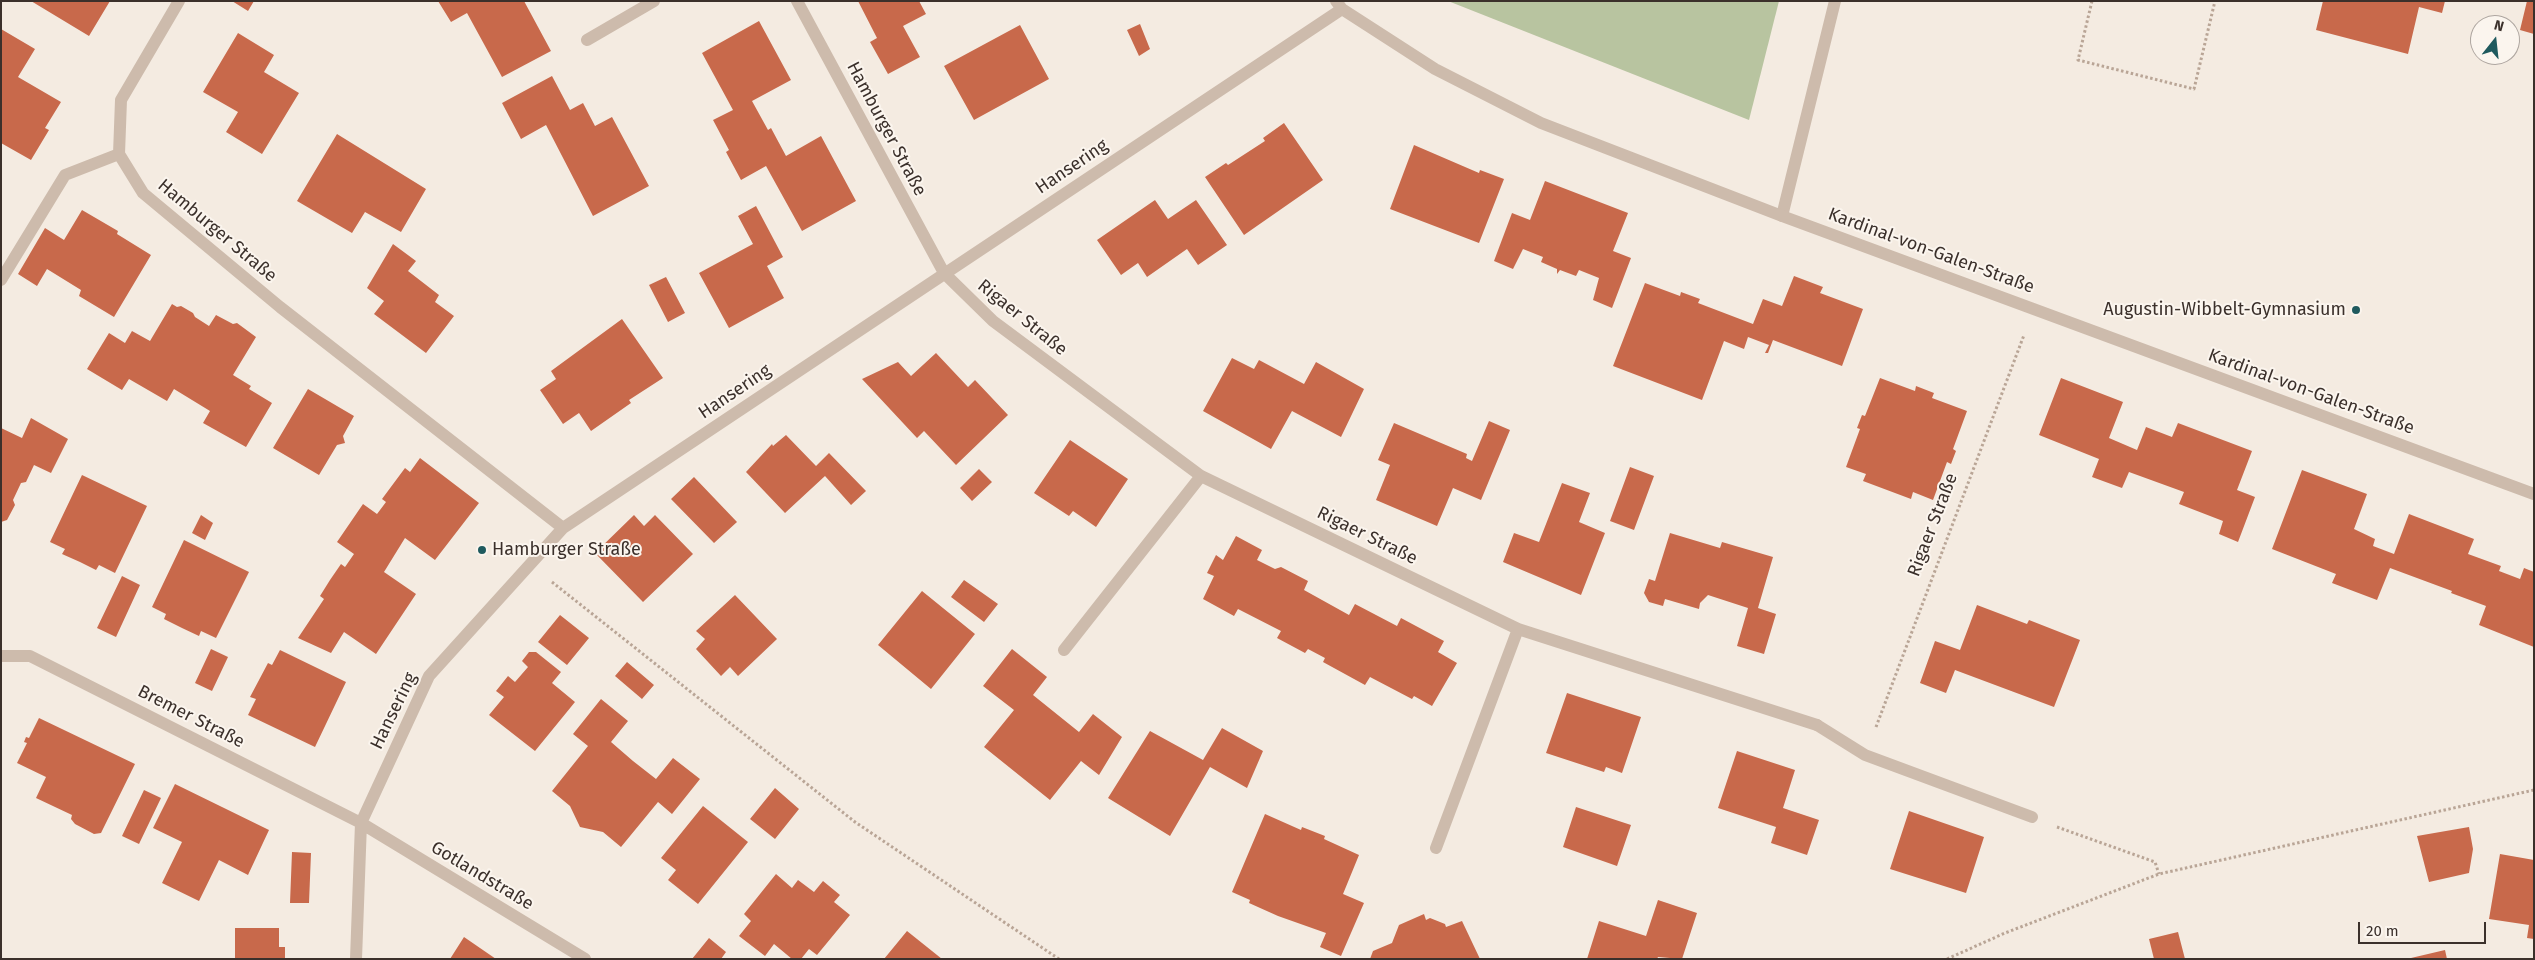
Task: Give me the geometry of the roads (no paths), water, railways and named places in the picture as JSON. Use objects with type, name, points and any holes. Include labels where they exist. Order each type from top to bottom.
[{"type":"street","points":[[1,280],[65,174],[119,154],[120,100],[180,1]]},
{"type":"street","points":[[587,40],[654,1]]},
{"type":"street","name":"Hamburger Straße","points":[[797,1],[944,273]]},
{"type":"street","points":[[1782,216],[1835,1]]},
{"type":"street","name":"Hansering","points":[[356,959],[361,823],[429,676],[563,528],[1339,5]]},
{"type":"street","name":"Kardinal-von-Galen-Straße","points":[[1339,5],[1435,68],[1541,123],[1782,216],[2034,307],[2534,494]]},
{"type":"street","name":"Hamburger Straße","points":[[119,154],[143,193],[280,307],[563,528]]},
{"type":"street","name":"Rigaer Straße","points":[[944,273],[993,321],[1201,476],[1518,629],[1817,725],[1865,755],[2032,817]]},
{"type":"street","points":[[1064,650],[1201,476]]},
{"type":"street","points":[[1436,848],[1518,629]]},
{"type":"street","name":"Bremer Straße","points":[[1,656],[30,656],[361,823]]},
{"type":"street","name":"Gotlandstraße","points":[[361,823],[585,959]]},
{"type":"place","name":"Augustin-Wibbelt-Gymnasium","points":[[2356,310]]},
{"type":"place","name":"Hamburger Straße","points":[[482,550]]}]
